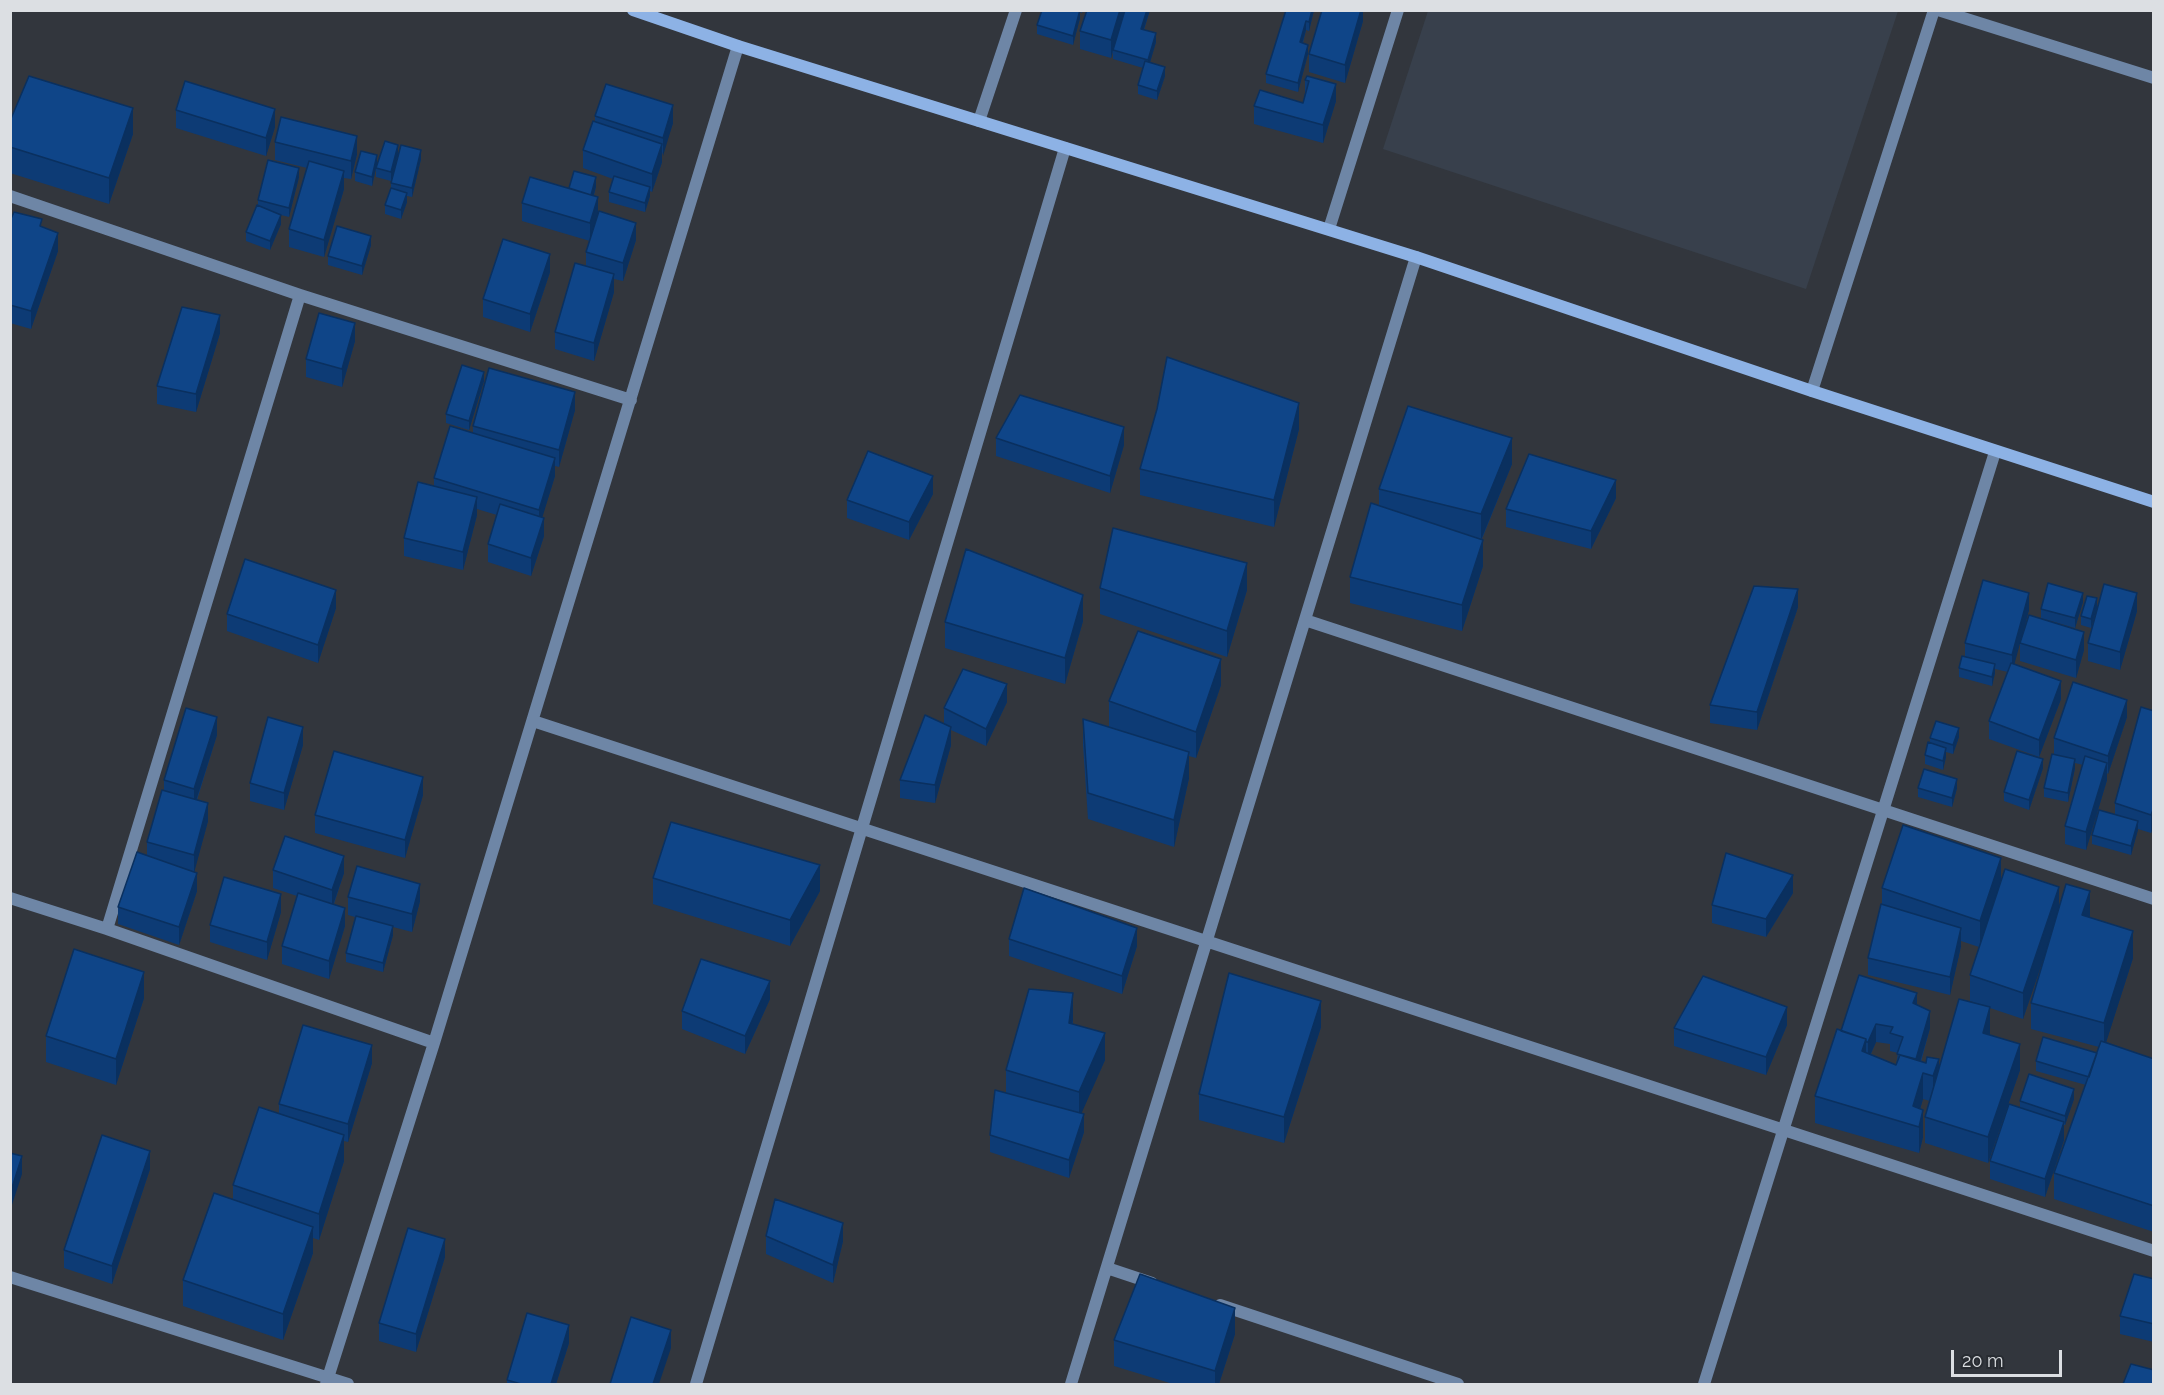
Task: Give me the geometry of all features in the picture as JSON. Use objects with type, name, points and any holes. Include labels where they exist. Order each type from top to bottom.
[{"type":"street","points":[[633,10],[738,46],[1416,257],[1995,452],[2154,502]]},
{"type":"street","points":[[979,121],[1016,10]]},
{"type":"street","points":[[1329,229],[1398,10]]},
{"type":"street","points":[[1812,391],[1936,10],[2154,78]]},
{"type":"street","points":[[327,1381],[434,1043],[738,46]]},
{"type":"street","points":[[696,1384],[1065,148]]},
{"type":"street","points":[[10,196],[300,295],[631,400]]},
{"type":"street","points":[[1071,1384],[1416,257]]},
{"type":"street","points":[[107,929],[300,295]]},
{"type":"street","points":[[1704,1384],[1995,452]]},
{"type":"street","points":[[1305,620],[2154,899]]},
{"type":"street","points":[[533,721],[2154,1251]]},
{"type":"street","points":[[10,898],[107,929],[434,1043]]},
{"type":"street","points":[[1107,1268],[1162,1286]]},
{"type":"street","points":[[10,1277],[327,1381],[348,1384]]},
{"type":"street","points":[[1207,1301],[1458,1384]]},
{"type":"shaded area","points":[[1428,10],[1898,11],[1806,289],[1383,149]]},
{"type":"building","points":[[1042,10],[1080,10],[1073,36],[1037,25]]},
{"type":"building","points":[[1087,10],[1120,10],[1111,40],[1080,31]]},
{"type":"building","points":[[1125,10],[1147,10],[1141,29],[1156,33],[1148,60],[1113,50]]},
{"type":"building","points":[[1286,10],[1312,10],[1300,42],[1308,45],[1298,83],[1266,74]]},
{"type":"building","points":[[1322,10],[1361,10],[1345,65],[1309,54]]},
{"type":"building","points":[[1145,61],[1165,67],[1157,91],[1138,85]]},
{"type":"building","points":[[29,76],[133,108],[109,178],[10,147],[10,121]]},
{"type":"building","points":[[1307,76],[1336,84],[1323,125],[1254,106],[1260,90],[1303,103],[1309,81],[1305,80]]},
{"type":"building","points":[[185,81],[275,109],[266,138],[176,110]]},
{"type":"building","points":[[606,84],[673,105],[663,138],[595,116]]},
{"type":"building","points":[[281,117],[357,136],[351,161],[275,142]]},
{"type":"building","points":[[593,121],[662,144],[652,174],[583,150]]},
{"type":"building","points":[[385,141],[398,145],[391,172],[376,168]]},
{"type":"building","points":[[401,145],[421,150],[412,188],[391,183]]},
{"type":"building","points":[[361,151],[377,155],[372,177],[355,172]]},
{"type":"building","points":[[268,160],[299,168],[289,208],[258,200]]},
{"type":"building","points":[[309,161],[344,171],[324,240],[289,229]]},
{"type":"building","points":[[574,171],[596,177],[591,195],[569,188]]},
{"type":"building","points":[[614,176],[650,187],[645,203],[609,192]]},
{"type":"building","points":[[530,177],[598,197],[590,223],[522,203]]},
{"type":"building","points":[[391,188],[407,193],[401,210],[385,205]]},
{"type":"building","points":[[257,205],[281,215],[270,241],[246,232]]},
{"type":"building","points":[[599,211],[636,223],[623,263],[586,252]]},
{"type":"building","points":[[14,212],[42,219],[40,226],[58,233],[31,311],[10,305],[10,221]]},
{"type":"building","points":[[337,226],[371,236],[362,266],[328,256]]},
{"type":"building","points":[[503,239],[550,254],[530,314],[483,299]]},
{"type":"building","points":[[575,263],[614,274],[594,343],[555,332]]},
{"type":"building","points":[[182,307],[220,315],[196,394],[157,386]]},
{"type":"building","points":[[319,313],[355,323],[342,369],[306,359]]},
{"type":"building","points":[[1167,357],[1299,403],[1274,500],[1140,469],[1157,409]]},
{"type":"building","points":[[462,365],[484,372],[469,421],[446,414]]},
{"type":"building","points":[[489,368],[575,392],[559,450],[473,426]]},
{"type":"building","points":[[1020,395],[1124,427],[1110,476],[996,438]]},
{"type":"building","points":[[1408,406],[1512,438],[1481,514],[1379,489]]},
{"type":"building","points":[[450,426],[555,458],[539,510],[434,478]]},
{"type":"building","points":[[868,451],[933,476],[909,522],[847,500]]},
{"type":"building","points":[[1529,454],[1616,480],[1591,531],[1506,509]]},
{"type":"building","points":[[418,482],[477,497],[463,552],[404,538]]},
{"type":"building","points":[[1371,503],[1483,540],[1462,605],[1350,577]]},
{"type":"building","points":[[500,504],[544,518],[531,558],[488,544]]},
{"type":"building","points":[[1113,528],[1247,563],[1227,631],[1100,588]]},
{"type":"building","points":[[966,549],[1083,595],[1065,658],[945,622]]},
{"type":"building","points":[[245,559],[336,590],[318,645],[227,614]]},
{"type":"building","points":[[1983,580],[2029,593],[2012,655],[1965,643]]},
{"type":"building","points":[[2048,583],[2083,593],[2075,618],[2041,609]]},
{"type":"building","points":[[2104,584],[2137,593],[2120,652],[2088,643]]},
{"type":"building","points":[[1754,586],[1798,589],[1757,712],[1710,705]]},
{"type":"building","points":[[2087,596],[2097,598],[2091,619],[2081,616]]},
{"type":"building","points":[[2029,615],[2084,632],[2076,660],[2020,643]]},
{"type":"building","points":[[1138,631],[1221,659],[1196,732],[1109,701]]},
{"type":"building","points":[[1962,656],[1995,664],[1992,677],[1959,668]]},
{"type":"building","points":[[2011,663],[2061,681],[2039,740],[1989,721]]},
{"type":"building","points":[[963,669],[1007,684],[986,729],[944,708]]},
{"type":"building","points":[[2073,682],[2127,700],[2108,756],[2054,738]]},
{"type":"building","points":[[2141,707],[2154,711],[2154,807],[2151,815],[2115,803]]},
{"type":"building","points":[[186,708],[217,717],[194,789],[164,780]]},
{"type":"building","points":[[925,715],[951,727],[935,785],[900,780]]},
{"type":"building","points":[[268,717],[303,727],[284,793],[250,783]]},
{"type":"building","points":[[1083,719],[1189,752],[1174,820],[1088,793]]},
{"type":"building","points":[[1936,721],[1959,728],[1953,745],[1930,738]]},
{"type":"building","points":[[1928,742],[1946,748],[1943,761],[1925,755]]},
{"type":"building","points":[[334,751],[423,777],[405,840],[315,815]]},
{"type":"building","points":[[2017,751],[2043,759],[2029,800],[2004,792]]},
{"type":"building","points":[[2052,754],[2075,759],[2068,793],[2044,788]]},
{"type":"building","points":[[2085,756],[2107,763],[2086,832],[2065,826]]},
{"type":"building","points":[[1924,769],[1957,779],[1952,798],[1918,788]]},
{"type":"building","points":[[162,790],[208,803],[194,855],[147,842]]},
{"type":"building","points":[[2099,810],[2138,821],[2131,846],[2092,835]]},
{"type":"building","points":[[671,822],[820,865],[790,920],[653,878]]},
{"type":"building","points":[[1903,825],[2001,858],[1980,921],[1882,888]]},
{"type":"building","points":[[285,836],[344,856],[332,890],[273,870]]},
{"type":"building","points":[[137,852],[197,873],[179,927],[118,907]]},
{"type":"building","points":[[1726,853],[1793,875],[1766,919],[1712,905]]},
{"type":"building","points":[[357,866],[420,884],[412,914],[348,897]]},
{"type":"building","points":[[2005,869],[2059,887],[2023,993],[1970,975]]},
{"type":"building","points":[[224,877],[281,894],[267,942],[210,925]]},
{"type":"building","points":[[2066,884],[2090,891],[2082,915],[2133,931],[2104,1023],[2031,1003]]},
{"type":"building","points":[[1024,888],[1137,928],[1122,976],[1009,939]]},
{"type":"building","points":[[298,893],[345,908],[329,961],[282,946]]},
{"type":"building","points":[[1881,904],[1961,928],[1950,977],[1868,958]]},
{"type":"building","points":[[356,916],[393,926],[383,963],[346,953]]},
{"type":"building","points":[[74,949],[144,972],[116,1059],[46,1036]]},
{"type":"building","points":[[701,959],[770,981],[745,1036],[682,1011]]},
{"type":"building","points":[[1229,973],[1321,1001],[1284,1117],[1199,1094]]},
{"type":"building","points":[[1859,975],[1917,993],[1913,1003],[1930,1011],[1916,1059],[1897,1054],[1903,1037],[1890,1033],[1893,1027],[1876,1024],[1868,1042],[1866,1039],[1841,1031]]},
{"type":"building","points":[[1703,976],[1787,1007],[1766,1057],[1674,1028]]},
{"type":"building","points":[[1029,989],[1073,993],[1069,1023],[1105,1033],[1079,1092],[1006,1070]]},
{"type":"building","points":[[1959,999],[1990,1007],[1983,1033],[2020,1044],[1988,1137],[1925,1117]]},
{"type":"building","points":[[303,1025],[372,1045],[348,1124],[279,1104]]},
{"type":"building","points":[[1837,1029],[1866,1039],[1862,1051],[1896,1065],[1900,1055],[1926,1063],[1927,1057],[1939,1059],[1933,1076],[1923,1073],[1913,1106],[1923,1110],[1919,1127],[1815,1096]]},
{"type":"building","points":[[2043,1037],[2097,1053],[2089,1077],[2036,1061]]},
{"type":"building","points":[[2101,1041],[2154,1059],[2154,1206],[2054,1173]]},
{"type":"building","points":[[2029,1074],[2074,1089],[2065,1116],[2020,1101]]},
{"type":"building","points":[[995,1090],[1084,1114],[1069,1160],[990,1135]]},
{"type":"building","points":[[2009,1104],[2064,1122],[2045,1179],[1990,1161]]},
{"type":"building","points":[[259,1107],[344,1135],[319,1214],[233,1185]]},
{"type":"building","points":[[102,1135],[150,1151],[112,1266],[64,1250]]},
{"type":"building","points":[[10,1153],[22,1156],[10,1194]]},
{"type":"building","points":[[214,1193],[313,1227],[283,1314],[183,1280]]},
{"type":"building","points":[[775,1199],[843,1223],[833,1265],[766,1236]]},
{"type":"building","points":[[408,1228],[445,1239],[416,1334],[379,1323]]},
{"type":"building","points":[[1140,1274],[1235,1308],[1215,1371],[1114,1340]]},
{"type":"building","points":[[2134,1274],[2154,1279],[2154,1324],[2120,1316]]},
{"type":"building","points":[[527,1313],[569,1325],[551,1384],[521,1384],[507,1380]]},
{"type":"building","points":[[631,1317],[671,1330],[653,1384],[610,1384]]},
{"type":"building","points":[[2131,1364],[2154,1370],[2154,1384],[2123,1384]]}]
